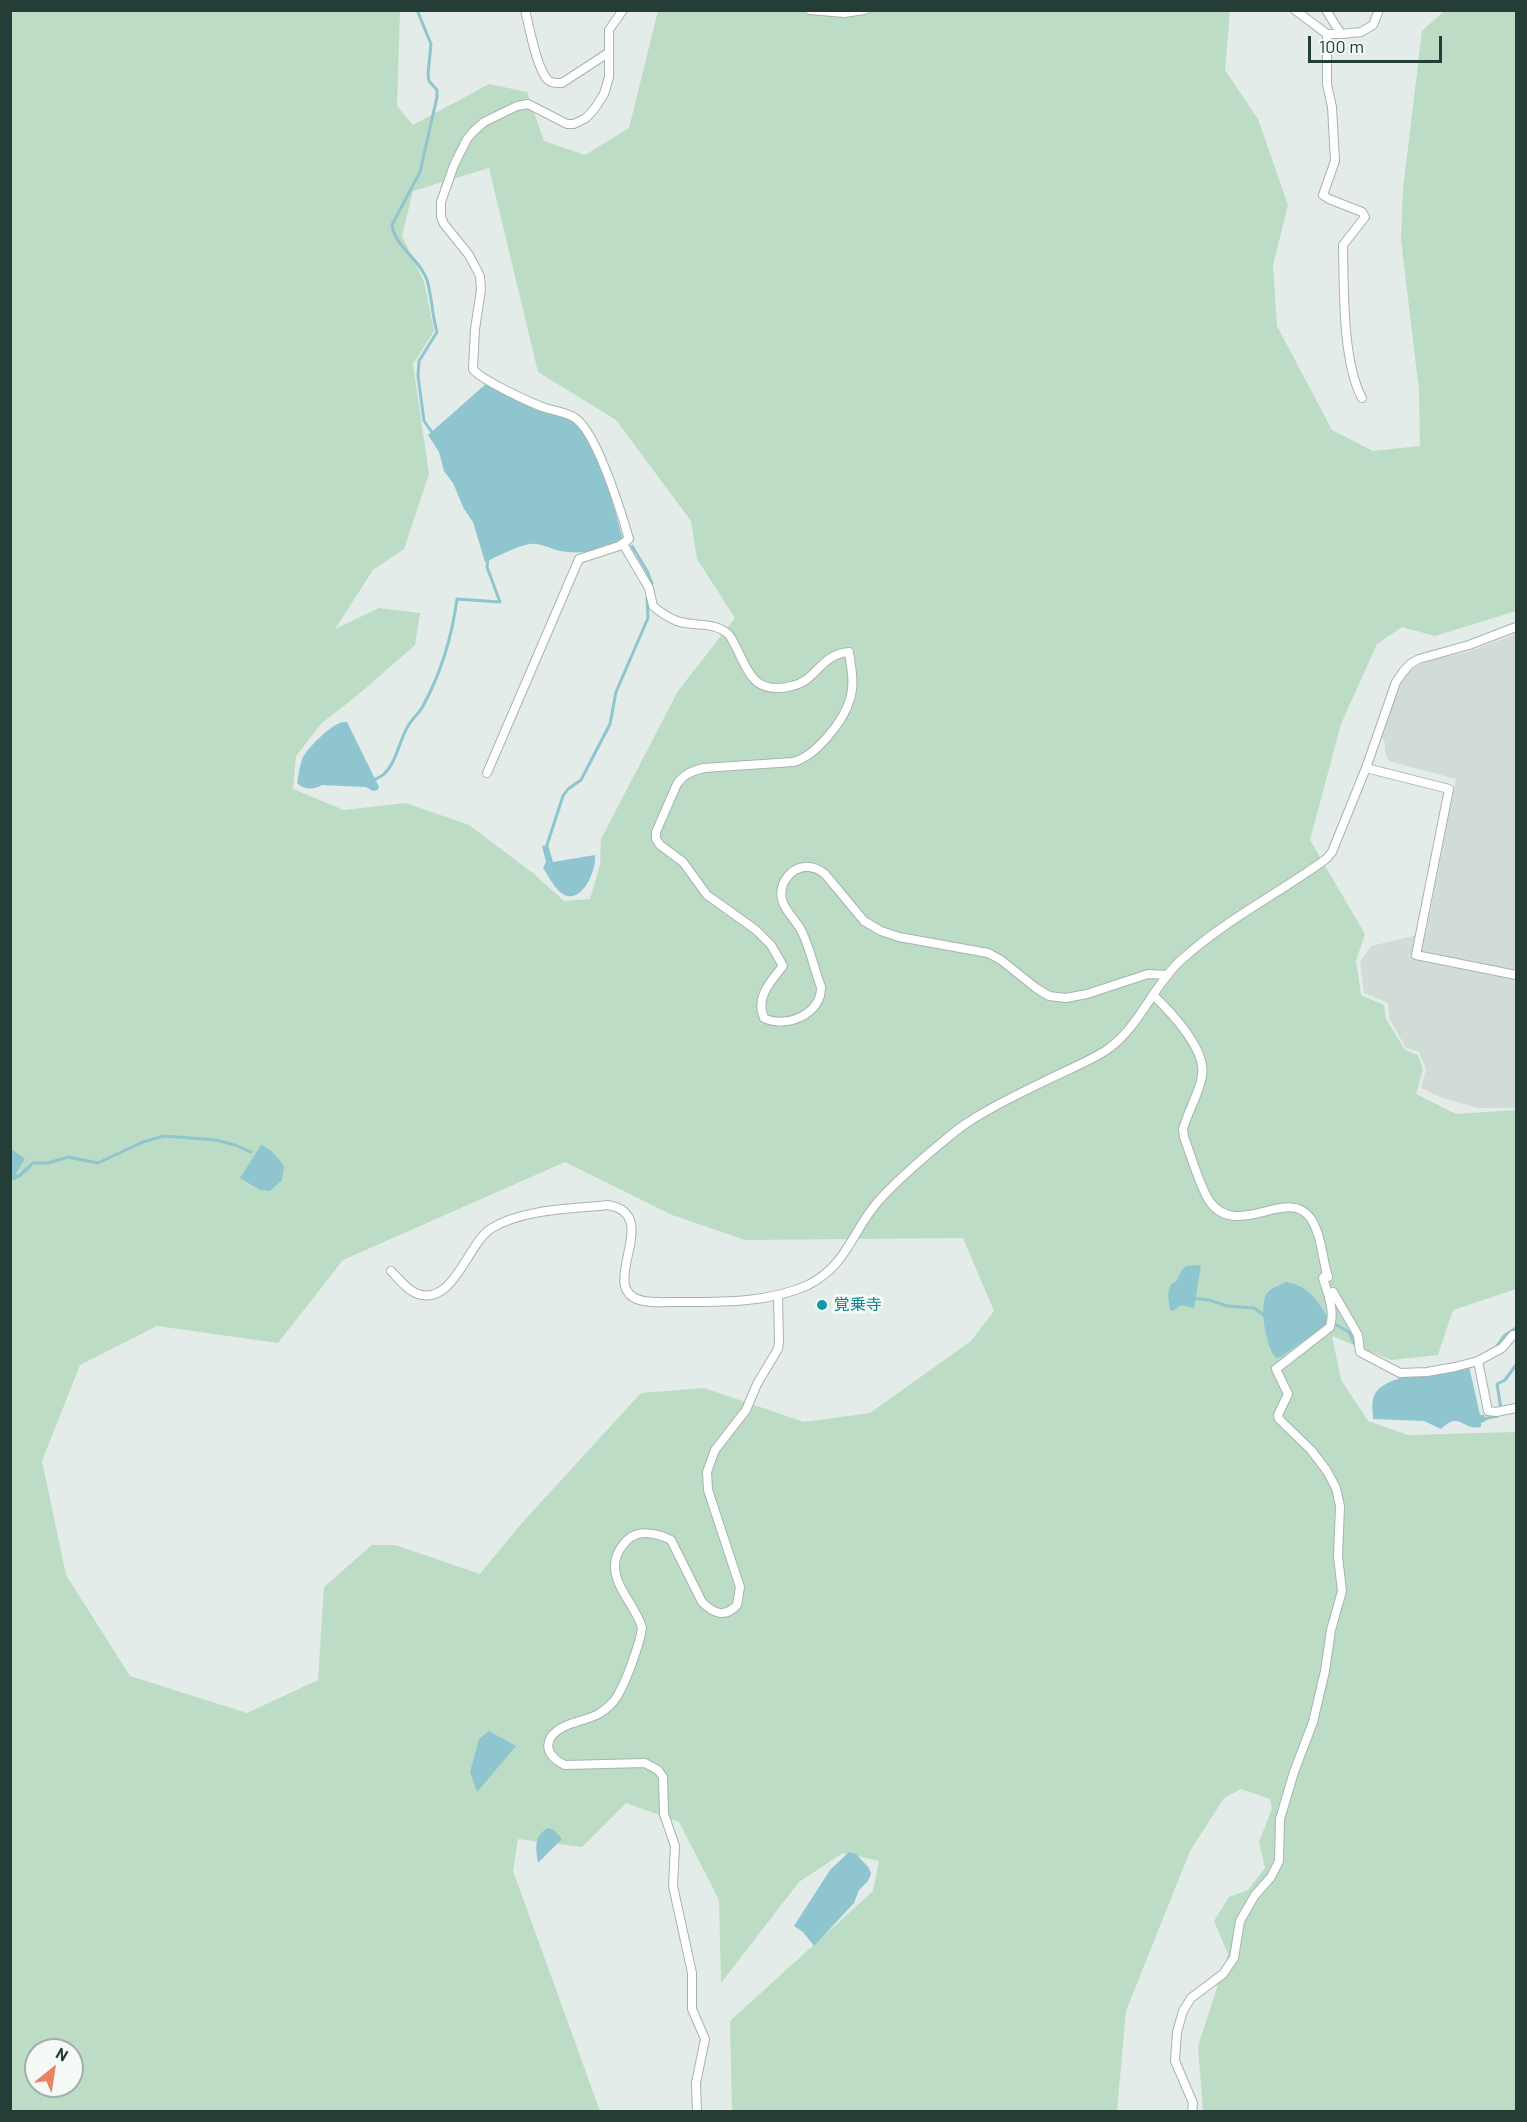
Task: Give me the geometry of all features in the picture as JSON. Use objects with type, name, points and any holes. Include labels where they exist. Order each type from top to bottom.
[{"type":"street","points":[[525,10],[542,71],[548,80],[555,84],[562,83],[608,53]]},
{"type":"street","points":[[487,773],[579,559],[622,544],[629,539],[595,447],[588,431],[580,422],[569,415],[529,401],[480,376],[473,369],[475,328],[481,290],[480,276],[469,255],[444,224],[440,210],[454,165],[466,139],[484,122],[517,106],[528,104],[567,124],[574,124],[586,118],[604,94],[609,77],[609,30],[623,10]]},
{"type":"street","points":[[810,10],[844,13],[864,10]]},
{"type":"street","points":[[1295,10],[1327,34],[1361,32],[1373,25],[1379,10]]},
{"type":"street","points":[[1326,10],[1341,34]]},
{"type":"street","points":[[1327,34],[1327,84],[1332,107],[1335,161],[1323,195],[1362,212],[1365,217],[1343,244],[1346,319],[1354,383],[1362,398]]},
{"type":"street","points":[[622,544],[646,581],[653,606],[678,621],[717,628],[729,635],[753,681],[762,686],[792,687],[805,682],[822,663],[832,656],[849,652],[853,682],[850,699],[836,726],[809,754],[793,762],[693,770],[682,776],[677,784],[656,832],[656,839],[660,844],[683,862],[707,895],[756,930],[771,945],[783,966],[761,998],[760,1009],[764,1018],[783,1023],[802,1016],[818,1004],[821,996],[821,987],[801,930],[783,904],[781,895],[785,880],[791,873],[806,866],[818,868],[825,874],[864,921],[881,931],[899,937],[988,953],[1049,996],[1066,998],[1087,994],[1148,974],[1168,975]]},
{"type":"street","points":[[391,1271],[417,1294],[428,1296],[439,1293],[455,1276],[481,1237],[490,1228],[525,1215],[608,1205],[615,1206],[626,1213],[631,1221],[632,1241],[624,1285],[634,1298],[650,1302],[692,1302],[778,1296],[807,1285],[841,1260],[874,1206],[891,1188],[968,1122],[1002,1102],[1108,1049],[1125,1033],[1179,963],[1219,930],[1332,852],[1366,768],[1396,682],[1410,664],[1516,627]]},
{"type":"street","points":[[1366,768],[1449,789],[1416,955],[1516,975]]},
{"type":"street","points":[[1153,995],[1176,1021],[1200,1055],[1203,1075],[1183,1129],[1184,1137],[1210,1202],[1223,1214],[1238,1218],[1289,1207],[1302,1210],[1311,1218],[1317,1230],[1326,1274],[1335,1299],[1358,1335],[1360,1352],[1400,1373],[1446,1369],[1478,1361],[1502,1348],[1513,1335],[1516,1335]]},
{"type":"street","points":[[1192,2112],[1192,2103],[1175,2061],[1177,2032],[1183,2011],[1191,1998],[1223,1974],[1234,1958],[1240,1921],[1255,1895],[1271,1877],[1279,1861],[1280,1819],[1312,1722],[1325,1671],[1331,1630],[1342,1591],[1338,1557],[1340,1506],[1336,1488],[1327,1471],[1311,1450],[1279,1419],[1278,1415],[1288,1394],[1276,1369],[1330,1327],[1332,1304],[1323,1278],[1326,1274]]},
{"type":"street","points":[[697,2112],[696,2083],[705,2039],[692,2009],[692,1973],[673,1886],[675,1846],[664,1814],[663,1777],[658,1770],[645,1763],[565,1765],[555,1761],[548,1745],[551,1737],[558,1730],[600,1713],[619,1694],[642,1628],[618,1582],[615,1571],[616,1559],[626,1541],[634,1535],[646,1533],[671,1540],[702,1602],[710,1611],[718,1614],[726,1613],[737,1605],[740,1587],[708,1490],[707,1472],[715,1450],[746,1410],[757,1384],[778,1349],[778,1296]]},
{"type":"street","points":[[1478,1361],[1488,1411],[1496,1412],[1516,1408]]},
{"type":"shaded area","points":[[1516,634],[1516,1108],[1477,1108],[1440,1097],[1421,1088],[1426,1069],[1419,1052],[1406,1048],[1389,1018],[1388,1003],[1364,993],[1360,962],[1371,946],[1426,933],[1456,779],[1389,761],[1381,736],[1400,686],[1406,675],[1428,661],[1467,652]]},
{"type":"green space","points":[[11,11],[400,11],[397,106],[413,125],[489,84],[527,92],[544,141],[585,155],[629,128],[658,11],[1230,11],[1225,70],[1258,119],[1288,205],[1273,265],[1277,326],[1332,430],[1373,451],[1420,446],[1419,391],[1401,239],[1403,189],[1422,31],[1444,11],[1516,11],[1516,611],[1435,636],[1402,627],[1377,644],[1341,724],[1310,840],[1365,934],[1356,961],[1361,995],[1384,1005],[1386,1019],[1405,1050],[1418,1055],[1423,1070],[1416,1094],[1456,1114],[1516,1110],[1516,1289],[1453,1310],[1438,1355],[1391,1360],[1332,1336],[1341,1380],[1368,1421],[1408,1435],[1516,1432],[1516,2111],[1203,2111],[1198,2046],[1228,1954],[1214,1921],[1229,1897],[1248,1890],[1265,1868],[1259,1842],[1272,1808],[1270,1799],[1241,1789],[1224,1798],[1190,1851],[1126,2011],[1117,2111],[732,2111],[730,2021],[873,1891],[879,1861],[843,1853],[799,1882],[721,1983],[719,1900],[679,1822],[626,1803],[582,1847],[518,1839],[513,1871],[600,2111],[11,2112]],"holes":[[[489,168],[538,372],[616,420],[691,521],[697,559],[735,618],[678,691],[601,839],[600,865],[590,899],[564,901],[534,874],[469,825],[406,803],[344,810],[293,789],[296,756],[322,723],[415,645],[420,613],[379,608],[335,629],[373,570],[404,549],[429,474],[413,364],[434,331],[424,282],[402,236],[413,191]],[[565,1162],[672,1215],[745,1240],[963,1238],[994,1311],[971,1341],[870,1413],[804,1422],[704,1388],[641,1393],[521,1524],[480,1574],[395,1545],[372,1545],[324,1587],[318,1680],[247,1713],[130,1676],[66,1575],[42,1461],[80,1365],[157,1326],[278,1343],[343,1260]]]},
{"type":"water","points":[[487,383],[534,408],[568,417],[584,431],[598,460],[623,539],[616,544],[591,552],[564,552],[529,544],[512,549],[485,562],[473,522],[464,509],[453,483],[444,471],[439,452],[428,435]]},
{"type":"water","points":[[347,722],[379,787],[378,790],[373,791],[366,787],[322,785],[310,789],[297,783],[300,766],[307,751],[334,726]]},
{"type":"water","points":[[548,845],[553,862],[595,855],[593,870],[586,886],[574,896],[567,896],[560,892],[543,868],[546,862],[542,846]]},
{"type":"water","points":[[261,1145],[271,1151],[284,1166],[282,1180],[270,1191],[260,1190],[240,1178]]},
{"type":"water","points":[[10,1148],[25,1159],[15,1175],[26,1167],[28,1169],[14,1180],[11,1180]]},
{"type":"water","points":[[1201,1265],[1194,1308],[1181,1305],[1173,1311],[1170,1310],[1168,1294],[1171,1285],[1184,1268]]},
{"type":"water","points":[[1286,1282],[1306,1290],[1329,1319],[1327,1324],[1281,1357],[1276,1358],[1269,1345],[1264,1325],[1265,1296],[1273,1288]]},
{"type":"water","points":[[1469,1366],[1480,1415],[1484,1415],[1486,1421],[1481,1423],[1481,1427],[1453,1421],[1441,1429],[1424,1421],[1373,1419],[1374,1396],[1380,1388],[1390,1382],[1402,1377]]},
{"type":"water","points":[[489,1731],[516,1746],[477,1792],[470,1772],[479,1739]]},
{"type":"water","points":[[548,1828],[554,1830],[562,1839],[538,1863],[536,1848],[538,1839]]},
{"type":"water","points":[[849,1852],[856,1854],[869,1868],[871,1874],[859,1890],[854,1903],[814,1946],[803,1932],[794,1926],[830,1870]]},
{"type":"waterway","points":[[417,10],[431,44],[428,74],[429,81],[437,90],[437,97],[420,172],[392,225],[398,240],[424,273],[430,293],[437,332],[419,361],[418,376],[424,421],[434,435]]},
{"type":"waterway","points":[[632,546],[652,583]]},
{"type":"waterway","points":[[372,781],[388,769],[404,734],[421,709],[435,681],[445,654],[457,599],[500,602],[487,567],[488,558]]},
{"type":"waterway","points":[[546,848],[563,796],[568,789],[581,780],[610,724],[616,692],[648,618],[647,599]]},
{"type":"waterway","points":[[25,1171],[33,1163],[48,1163],[68,1157],[98,1163],[143,1142],[164,1136],[216,1140],[251,1152]]},
{"type":"waterway","points":[[1193,1298],[1227,1306],[1254,1308],[1265,1316]]},
{"type":"waterway","points":[[1331,1322],[1349,1332],[1357,1345]]},
{"type":"waterway","points":[[1497,1346],[1505,1335],[1516,1328]]},
{"type":"waterway","points":[[1501,1409],[1497,1384],[1505,1380],[1516,1365]]},
{"type":"waterway","points":[[1483,1419],[1498,1416]]},
{"type":"place","name":"覚乗寺","points":[[822,1305]]}]
